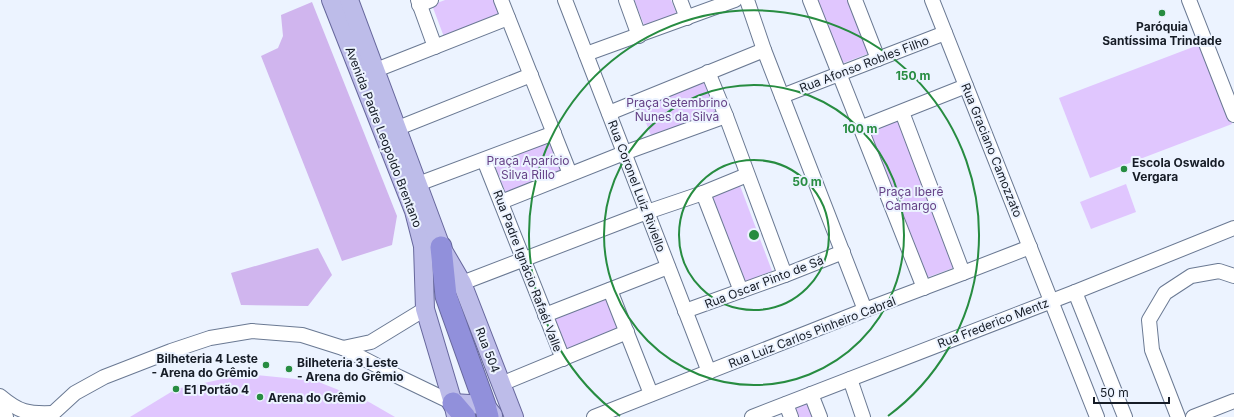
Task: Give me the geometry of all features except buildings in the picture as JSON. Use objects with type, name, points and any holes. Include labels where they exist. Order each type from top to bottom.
[{"type":"highway","points":[[442,247],[446,296],[489,413]]},
{"type":"main road","name":"Avenida Padre Leopoldo Brentano","points":[[341,2],[376,70],[391,131],[418,184],[421,209],[425,309],[458,412]]},
{"type":"main road","name":"Avenida Padre Leopoldo Brentano","points":[[341,2],[421,209],[462,283]]},
{"type":"main road","name":"Rua 504","points":[[462,283],[514,417]]},
{"type":"main road","points":[[458,412],[489,413]]},
{"type":"street","points":[[501,0],[570,174]]},
{"type":"street","name":"Rua Coronel Luiz Riviello","points":[[565,0],[708,372]]},
{"type":"street","points":[[626,0],[639,36]]},
{"type":"street","points":[[680,0],[687,18]]},
{"type":"street","points":[[586,54],[735,0]]},
{"type":"street","points":[[747,0],[764,50],[865,310]]},
{"type":"street","points":[[810,0],[924,288]]},
{"type":"street","points":[[855,0],[878,59]]},
{"type":"street","name":"Rua Graciano Camozzato","points":[[932,0],[1097,417]]},
{"type":"street","points":[[1189,0],[1234,115]]},
{"type":"street","points":[[423,2],[435,47]]},
{"type":"street","points":[[376,70],[508,18]]},
{"type":"street","name":"Rua Afonso Robles Filho","points":[[782,96],[945,33]]},
{"type":"street","points":[[609,113],[764,50]]},
{"type":"street","points":[[708,72],[726,116],[785,275]]},
{"type":"street","points":[[391,131],[531,75]]},
{"type":"street","points":[[860,128],[966,86]]},
{"type":"street","points":[[902,112],[963,273]]},
{"type":"street","points":[[501,202],[624,153],[726,116]]},
{"type":"street","points":[[418,184],[554,133]]},
{"type":"street","name":"Rua Padre Ignácio Rafaél Valle","points":[[484,160],[563,359]]},
{"type":"street","points":[[462,283],[647,212],[703,193],[747,175]]},
{"type":"street","points":[[703,193],[741,291]]},
{"type":"street","name":"Rua Frederico Mentz","points":[[752,417],[1233,230]]},
{"type":"street","name":"Rua Luiz Carlos Pinheiro Cabral","points":[[594,417],[865,310],[1030,247]]},
{"type":"street","name":"Rua Oscar Pinto de Sá","points":[[685,311],[785,275],[842,252]]},
{"type":"street","points":[[545,315],[668,267]]},
{"type":"street","points":[[1178,417],[1152,350],[1149,320],[1165,293],[1191,276],[1219,271],[1234,276]]},
{"type":"street","points":[[610,290],[651,394]]},
{"type":"street","points":[[1075,292],[1124,417]]},
{"type":"street","points":[[343,348],[371,342],[425,309]]},
{"type":"street","points":[[0,396],[14,407],[29,413],[51,415],[75,393],[104,377],[171,351],[210,338],[252,331],[302,335],[343,348],[399,377],[458,412]]},
{"type":"street","points":[[501,384],[627,332]]},
{"type":"street","points":[[850,378],[863,417]]},
{"type":"street","points":[[811,394],[820,417]]},
{"type":"street","points":[[0,401],[6,417]]},
{"type":"street","points":[[1193,417],[1234,401]]},
{"type":"street","points":[[786,404],[791,417]]},
{"type":"green space","points":[[445,0],[495,0],[501,16],[444,37],[432,5]]},
{"type":"green space","points":[[634,0],[671,0],[677,15],[645,27]]},
{"type":"green space","points":[[816,0],[850,0],[870,53],[841,64]]},
{"type":"green space","points":[[1201,44],[1232,124],[1090,178],[1059,98]]},
{"type":"green space","name":"Praça Setembrino Nunes da Silva","points":[[703,80],[716,113],[652,138],[639,105]]},
{"type":"green space","name":"Praça Iberê Camargo","points":[[897,118],[953,268],[926,278],[869,129]]},
{"type":"green space","name":"Praça Aparício Silva Rillo","points":[[550,140],[562,172],[506,194],[493,162]]},
{"type":"green space","points":[[739,183],[772,271],[744,282],[710,194]]},
{"type":"green space","points":[[1126,184],[1136,212],[1091,229],[1080,202]]},
{"type":"green space","points":[[606,298],[618,331],[562,352],[550,319]]},
{"type":"green space","name":"Arena do Grêmio","points":[[246,374],[316,381],[369,402],[395,417],[130,417],[176,389]]},
{"type":"green space","points":[[810,399],[818,417],[792,417],[789,408]]},
{"type":"shaded area","points":[[312,2],[397,216],[392,245],[342,261],[261,56],[278,48],[283,36],[281,15]]},
{"type":"shaded area","points":[[318,248],[332,275],[308,306],[241,305],[231,273]]},
{"type":"place","name":"Paróquia Santíssima Trindade","points":[[1162,13]]},
{"type":"place","name":"Escola Oswaldo Vergara","points":[[1124,169]]},
{"type":"place","name":"Bilheteria 4 Leste - Arena do Grêmio","points":[[266,365]]},
{"type":"place","name":"Bilheteria 3 Leste - Arena do Grêmio","points":[[289,369]]},
{"type":"place","name":"E1 Portão 4","points":[[176,389]]},
{"type":"place","name":"Arena do Grêmio","points":[[260,397]]}]
